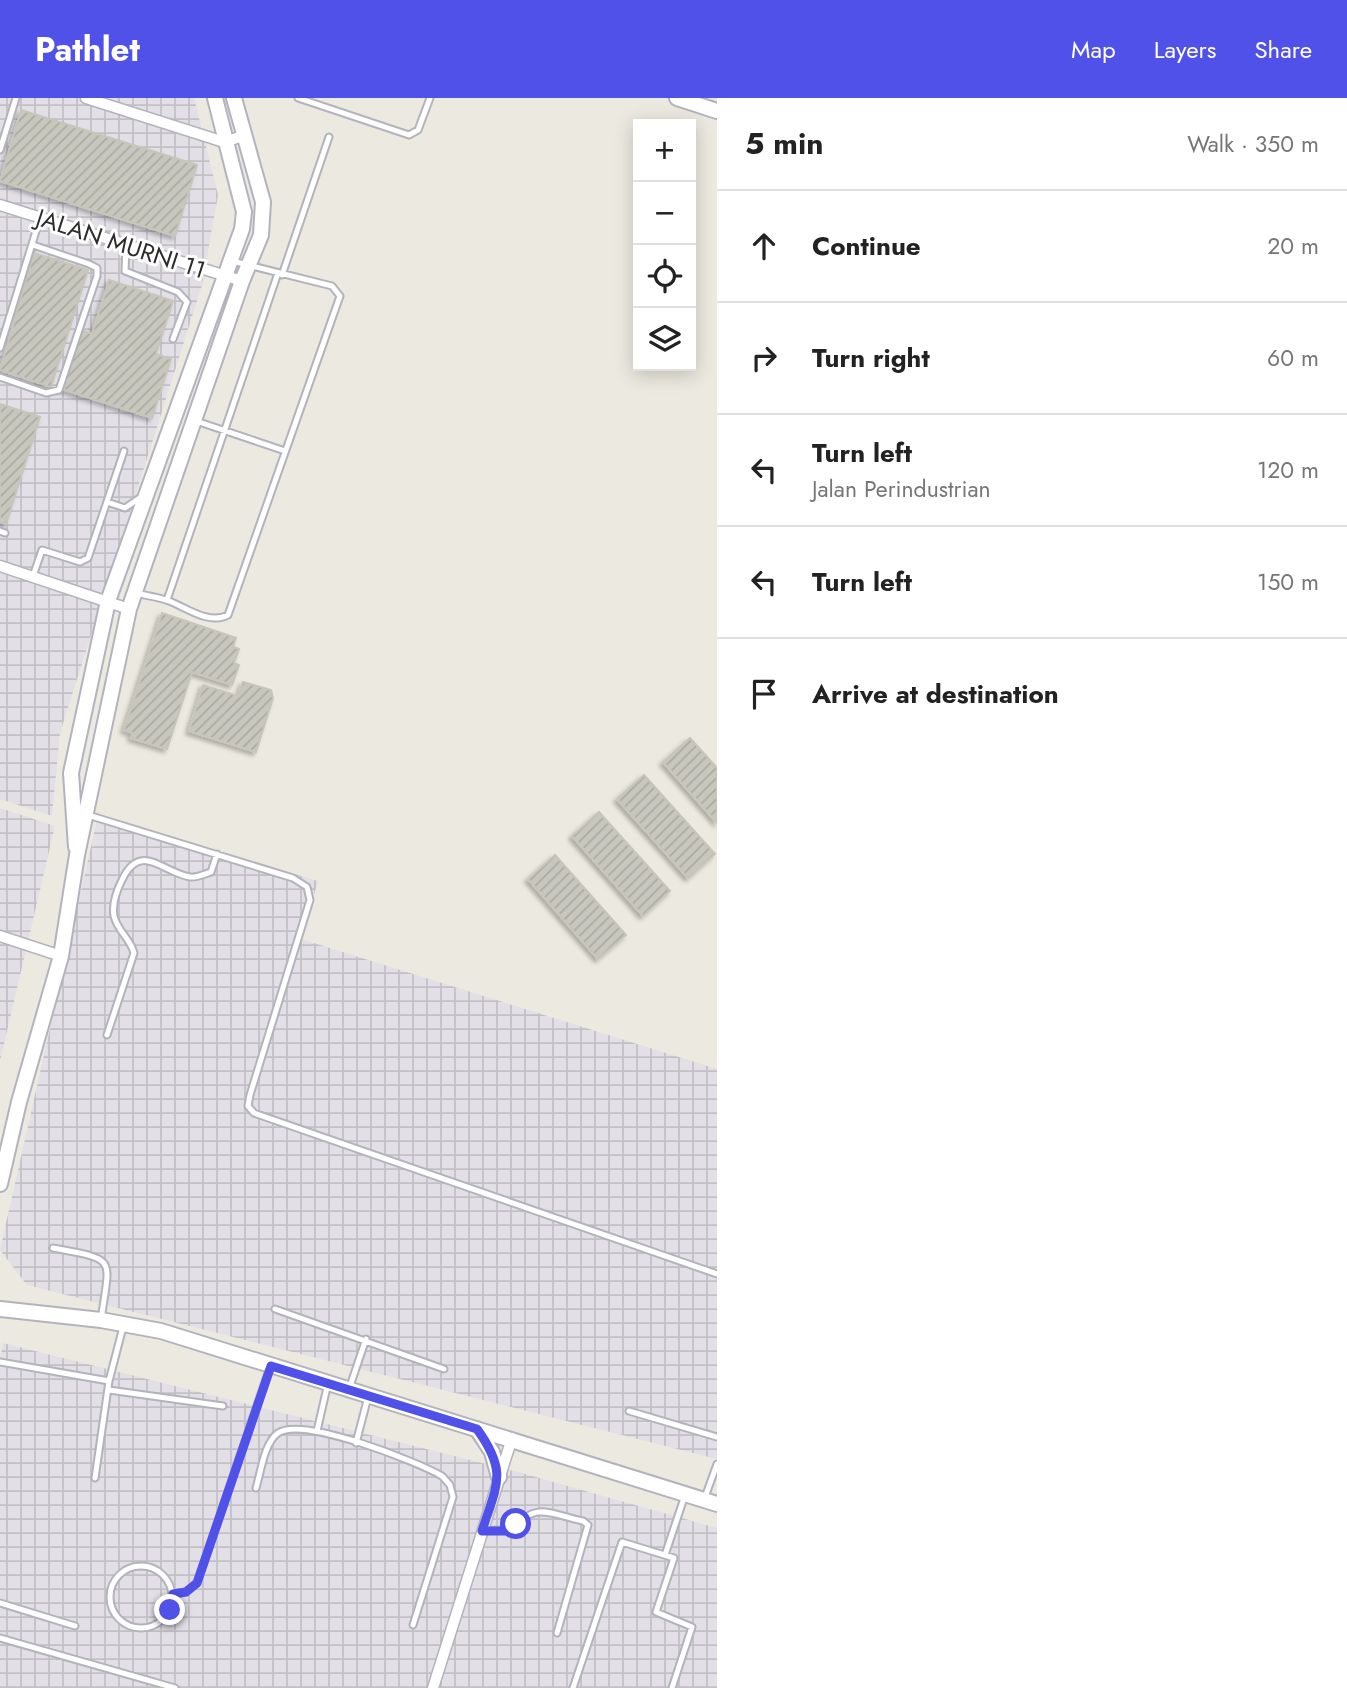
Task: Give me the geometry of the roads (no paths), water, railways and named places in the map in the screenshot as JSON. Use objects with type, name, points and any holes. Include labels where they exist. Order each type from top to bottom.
[{"type":"main road","points":[[77,855],[71,812],[71,773],[108,601],[223,276],[232,261],[244,212],[223,142],[215,98]]},
{"type":"main road","points":[[0,1184],[19,1102],[61,956],[77,855],[129,609],[196,421],[242,281],[261,235],[263,202],[234,98]]},
{"type":"main road","points":[[677,98],[717,111]]},
{"type":"main road","points":[[0,1309],[101,1320],[161,1331],[512,1438],[710,1502]]},
{"type":"main road","points":[[477,1429],[492,1452],[499,1477]]},
{"type":"street","points":[[86,98],[223,142],[243,136]]},
{"type":"street","name":"JALAN MURNI 11","points":[[0,205],[242,281]]},
{"type":"street","points":[[0,566],[129,609]]},
{"type":"street","points":[[0,936],[61,956]]},
{"type":"street","points":[[433,1688],[512,1438]]},
{"type":"lane","points":[[0,149],[16,98]]},
{"type":"lane","points":[[298,98],[409,135],[418,130],[430,98]]},
{"type":"lane","points":[[167,600],[329,136]]},
{"type":"lane","points":[[0,348],[40,218]]},
{"type":"lane","points":[[126,245],[125,271],[178,292],[186,298],[187,302],[173,339]]},
{"type":"lane","points":[[0,377],[46,393],[59,390],[97,276],[97,268],[89,264],[33,246]]},
{"type":"lane","points":[[136,593],[167,600],[207,617],[220,619],[228,615],[340,296],[332,286],[232,261]]},
{"type":"lane","points":[[196,421],[285,451]]},
{"type":"lane","points":[[33,576],[41,550],[80,562],[88,558],[124,451]]},
{"type":"lane","points":[[107,502],[125,508],[146,493]]},
{"type":"lane","points":[[71,812],[293,878],[307,887],[310,900],[250,1095],[248,1106],[254,1113],[717,1274]]},
{"type":"lane","points":[[107,1035],[134,953],[130,941],[121,933],[113,912],[120,885],[129,866],[136,861],[152,862],[192,877],[211,872],[217,855]]},
{"type":"lane","points":[[53,1248],[98,1256],[105,1262],[108,1272],[101,1320]]},
{"type":"lane","points":[[275,1309],[366,1339],[444,1369]]},
{"type":"lane","points":[[95,1478],[109,1381],[123,1324]]},
{"type":"lane","points":[[349,1389],[366,1339]]},
{"type":"lane","points":[[0,1362],[109,1381]]},
{"type":"lane","points":[[173,1594],[186,1592],[197,1583],[271,1366]]},
{"type":"lane","points":[[317,1431],[329,1382]]},
{"type":"lane","points":[[109,1390],[223,1406]]},
{"type":"lane","points":[[356,1443],[369,1394]]},
{"type":"lane","points":[[629,1411],[717,1437]]},
{"type":"lane","points":[[256,1488],[270,1441],[276,1433],[289,1427],[317,1431],[356,1443],[435,1472],[450,1485],[453,1497],[413,1625]]},
{"type":"lane","points":[[710,1502],[717,1464]]},
{"type":"lane","points":[[665,1555],[686,1494]]},
{"type":"lane","points":[[482,1531],[512,1529],[525,1515],[536,1511],[588,1525],[557,1633]]},
{"type":"lane","points":[[573,1688],[622,1542],[674,1558],[656,1612],[692,1627],[671,1688]]},
{"type":"lane","points":[[138,1566],[154,1568],[167,1579],[173,1594],[170,1610],[161,1623],[145,1629],[128,1626],[114,1615],[109,1592],[122,1571],[138,1566]]},
{"type":"lane","points":[[0,1603],[75,1626]]},
{"type":"lane","points":[[0,1638],[175,1688]]}]
